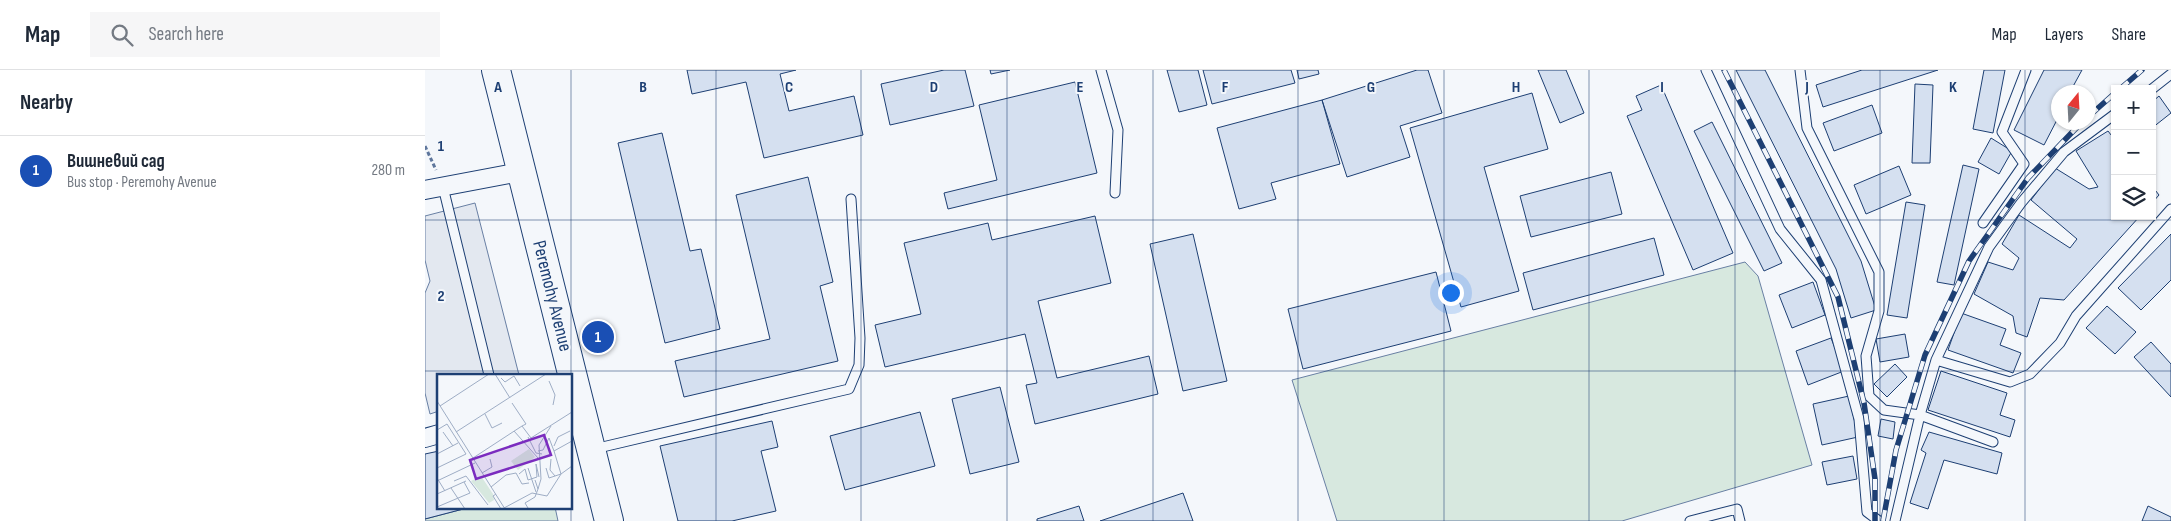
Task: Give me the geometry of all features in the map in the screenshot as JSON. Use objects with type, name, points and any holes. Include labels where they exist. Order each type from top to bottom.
[{"type":"main road","name":"Peremohy Avenue","points":[[496,70],[569,374]]},
{"type":"main road","name":"Peremohy Avenue","points":[[575,401],[591,450],[609,521]]},
{"type":"street","points":[[425,190],[520,172]]},
{"type":"lane","points":[[1101,70],[1118,130],[1115,193]]},
{"type":"lane","points":[[1706,70],[1780,229],[1821,280],[1859,419],[1867,512],[1879,521]]},
{"type":"lane","points":[[1800,70],[1807,128],[1879,272],[1879,311],[1865,356],[1869,396],[1884,410],[1920,414],[1993,442]]},
{"type":"lane","points":[[1983,223],[2024,164],[2002,132],[2026,70]]},
{"type":"lane","points":[[2156,86],[2171,74]]},
{"type":"lane","points":[[1895,521],[1920,414],[1936,360],[1989,247],[2021,203],[2064,152],[2111,117]]},
{"type":"lane","points":[[443,187],[489,374]]},
{"type":"lane","points":[[591,450],[849,389],[859,365],[860,338],[851,199]]},
{"type":"lane","points":[[1936,360],[2010,382],[2030,374],[2060,342],[2076,316],[2171,208]]},
{"type":"lane","points":[[1690,521],[1737,509],[1740,521]]},
{"type":"path","points":[[425,146],[443,187]]},
{"type":"shaded area","points":[[475,203],[519,374],[437,374],[437,412],[430,414],[425,393],[425,293],[430,281],[425,260],[425,216]]},
{"type":"shaded area","points":[[1745,262],[1758,276],[1812,465],[1622,521],[1337,521],[1292,380]]},
{"type":"shaded area","points":[[467,508],[555,508],[558,521],[425,521],[425,519]]},
{"type":"building","points":[[687,70],[796,70],[780,74],[789,111],[854,96],[863,135],[764,158],[746,82],[692,94]]},
{"type":"building","points":[[944,70],[965,70],[974,106],[890,125],[881,84]]},
{"type":"building","points":[[990,70],[1010,70],[991,74]]},
{"type":"building","points":[[1167,70],[1198,70],[1207,105],[1179,112]]},
{"type":"building","points":[[1203,70],[1291,70],[1295,83],[1212,104]]},
{"type":"building","points":[[1297,70],[1318,70],[1319,74],[1299,79]]},
{"type":"building","points":[[1417,70],[1428,70],[1442,113],[1400,126],[1410,157],[1347,177],[1322,100]]},
{"type":"building","points":[[1538,70],[1566,70],[1584,113],[1560,123]]},
{"type":"building","points":[[1736,70],[1765,70],[1861,261],[1876,310],[1851,318],[1836,269]]},
{"type":"building","points":[[1862,70],[1938,70],[1823,107],[1816,85]]},
{"type":"building","points":[[1984,70],[2005,70],[1993,133],[1973,129]]},
{"type":"building","points":[[2044,70],[2082,70],[2074,85],[2051,85],[2052,130],[2044,145],[2014,130]]},
{"type":"building","points":[[1075,82],[1097,173],[948,209],[944,193],[997,180],[979,105]]},
{"type":"building","points":[[1915,84],[1933,85],[1930,163],[1912,163]]},
{"type":"building","points":[[1661,85],[1733,253],[1693,270],[1627,116],[1642,110],[1636,96]]},
{"type":"building","points":[[1532,93],[1548,149],[1484,167],[1519,291],[1461,307],[1410,128]]},
{"type":"building","points":[[2159,96],[2171,113],[2156,125],[2156,99]]},
{"type":"building","points":[[1322,100],[1340,164],[1271,183],[1276,199],[1239,209],[1217,128]]},
{"type":"building","points":[[1872,105],[1882,133],[1834,151],[1823,123]]},
{"type":"building","points":[[1712,122],[1782,263],[1764,271],[1694,131]]},
{"type":"building","points":[[2108,131],[2111,135],[2111,220],[2136,220],[2064,300],[2040,298],[2027,337],[2016,333],[2013,316],[1974,294],[1988,262],[2013,270],[2019,258],[2002,244],[2019,215],[2070,248],[2077,239],[2031,200],[2055,168],[2089,189],[2098,187],[2076,151]]},
{"type":"building","points":[[662,133],[690,251],[701,249],[720,329],[665,343],[618,143]]},
{"type":"building","points":[[1991,138],[2012,151],[1999,174],[1978,162]]},
{"type":"building","points":[[1963,165],[1979,169],[1954,285],[1937,282]]},
{"type":"building","points":[[1899,166],[1911,195],[1866,214],[1854,185]]},
{"type":"building","points":[[1611,172],[1622,214],[1531,237],[1520,196]]},
{"type":"building","points":[[808,177],[833,282],[820,286],[838,361],[684,397],[675,361],[770,339],[736,195]]},
{"type":"building","points":[[1906,202],[1925,205],[1907,318],[1887,315]]},
{"type":"building","points":[[1095,216],[1111,283],[1038,301],[1057,378],[1149,356],[1158,394],[1035,424],[1026,385],[1037,383],[1025,334],[885,367],[875,325],[921,314],[904,243],[988,223],[992,240]]},
{"type":"building","points":[[1193,234],[1227,381],[1183,391],[1150,244]]},
{"type":"building","points":[[2171,234],[2171,280],[2141,310],[2118,288]]},
{"type":"building","points":[[1654,238],[1664,275],[1533,310],[1523,273]]},
{"type":"building","points":[[1436,272],[1451,331],[1303,369],[1288,309]]},
{"type":"building","points":[[1813,282],[1825,315],[1792,328],[1779,295]]},
{"type":"building","points":[[2107,306],[2136,332],[2115,354],[2086,328]]},
{"type":"building","points":[[1961,313],[2006,329],[2000,345],[2021,353],[2013,373],[1948,350]]},
{"type":"building","points":[[1905,334],[1909,357],[1880,362],[1876,339]]},
{"type":"building","points":[[1831,338],[1844,371],[1808,385],[1796,351]]},
{"type":"building","points":[[2151,342],[2171,364],[2171,397],[2134,357]]},
{"type":"building","points":[[1895,364],[1907,377],[1887,397],[1874,384]]},
{"type":"building","points":[[1941,371],[2007,393],[2000,415],[2015,420],[2010,437],[1928,410]]},
{"type":"building","points":[[1000,387],[1019,462],[970,474],[952,399]]},
{"type":"building","points":[[1849,396],[1858,437],[1822,445],[1813,404]]},
{"type":"building","points":[[920,412],[935,466],[845,490],[830,436]]},
{"type":"building","points":[[1881,419],[1895,422],[1893,439],[1878,436]]},
{"type":"building","points":[[772,421],[778,447],[761,451],[776,511],[732,521],[678,521],[660,446]]},
{"type":"building","points":[[1929,432],[2002,453],[1997,474],[1944,460],[1928,509],[1910,503],[1926,453],[1921,450]]},
{"type":"building","points":[[437,451],[437,508],[467,508],[425,519],[425,454]]},
{"type":"building","points":[[1853,456],[1857,479],[1827,485],[1822,462]]},
{"type":"building","points":[[1183,493],[1193,521],[1100,521]]},
{"type":"building","points":[[1079,506],[1084,521],[1037,521],[1037,519]]},
{"type":"building","points":[[2148,506],[2171,517],[2171,521],[2142,521]]},
{"type":"railway","points":[[1724,70],[1838,297],[1864,403],[1875,479],[1875,521]]},
{"type":"railway","points":[[2125,85],[2142,70]]},
{"type":"railway","points":[[2096,110],[2111,97]]},
{"type":"railway","points":[[1883,521],[1896,450],[1925,355],[1969,261],[2028,178],[2074,130]]},
{"type":"place","name":"Вишневий сад","points":[[598,337]]}]
